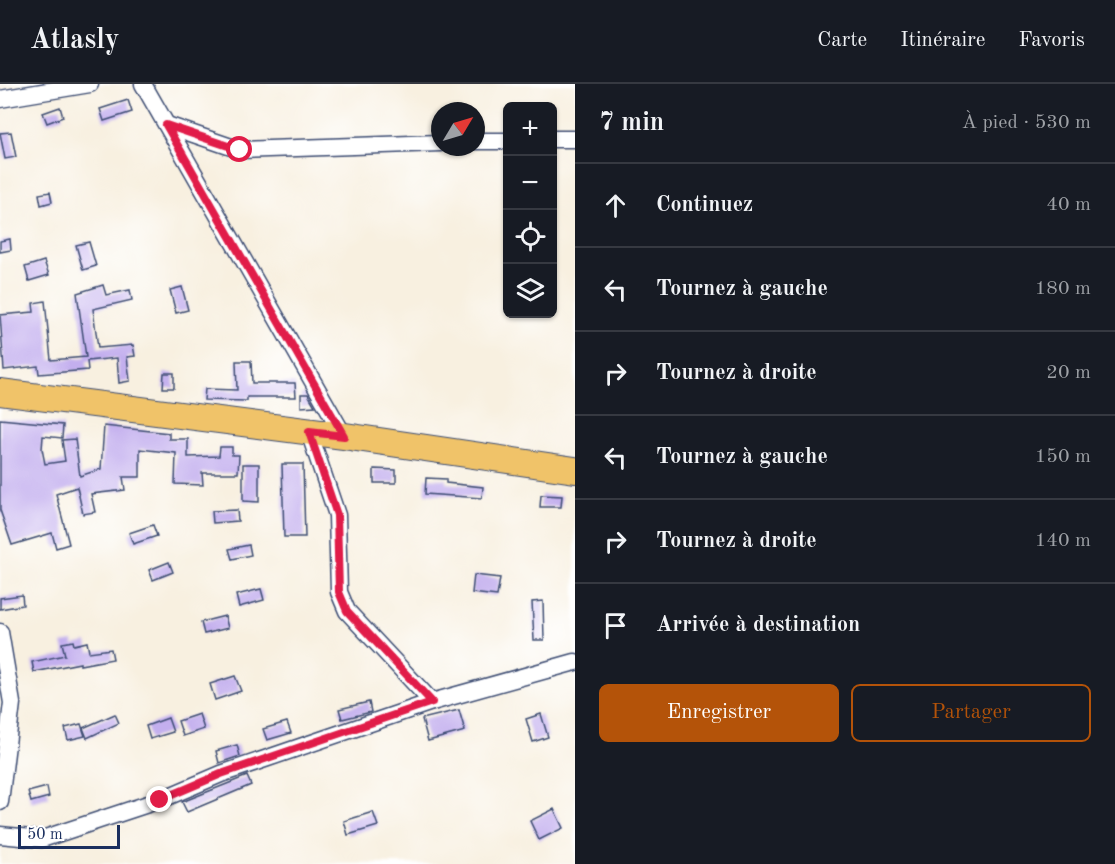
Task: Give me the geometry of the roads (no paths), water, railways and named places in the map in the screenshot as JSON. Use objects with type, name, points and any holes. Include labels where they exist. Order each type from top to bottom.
[{"type":"main road","points":[[0,392],[344,436],[575,471]]},
{"type":"street","points":[[0,99],[90,84]]},
{"type":"street","points":[[143,84],[344,436]]},
{"type":"street","points":[[166,125],[240,150],[431,143]]},
{"type":"street","points":[[557,139],[575,139]]},
{"type":"street","points":[[485,141],[503,141]]},
{"type":"street","points":[[309,432],[337,515],[339,592],[347,611],[432,702]]},
{"type":"street","points":[[0,632],[12,703],[0,802]]},
{"type":"street","points":[[0,835],[42,839],[160,800],[221,774],[432,702],[575,662]]}]
